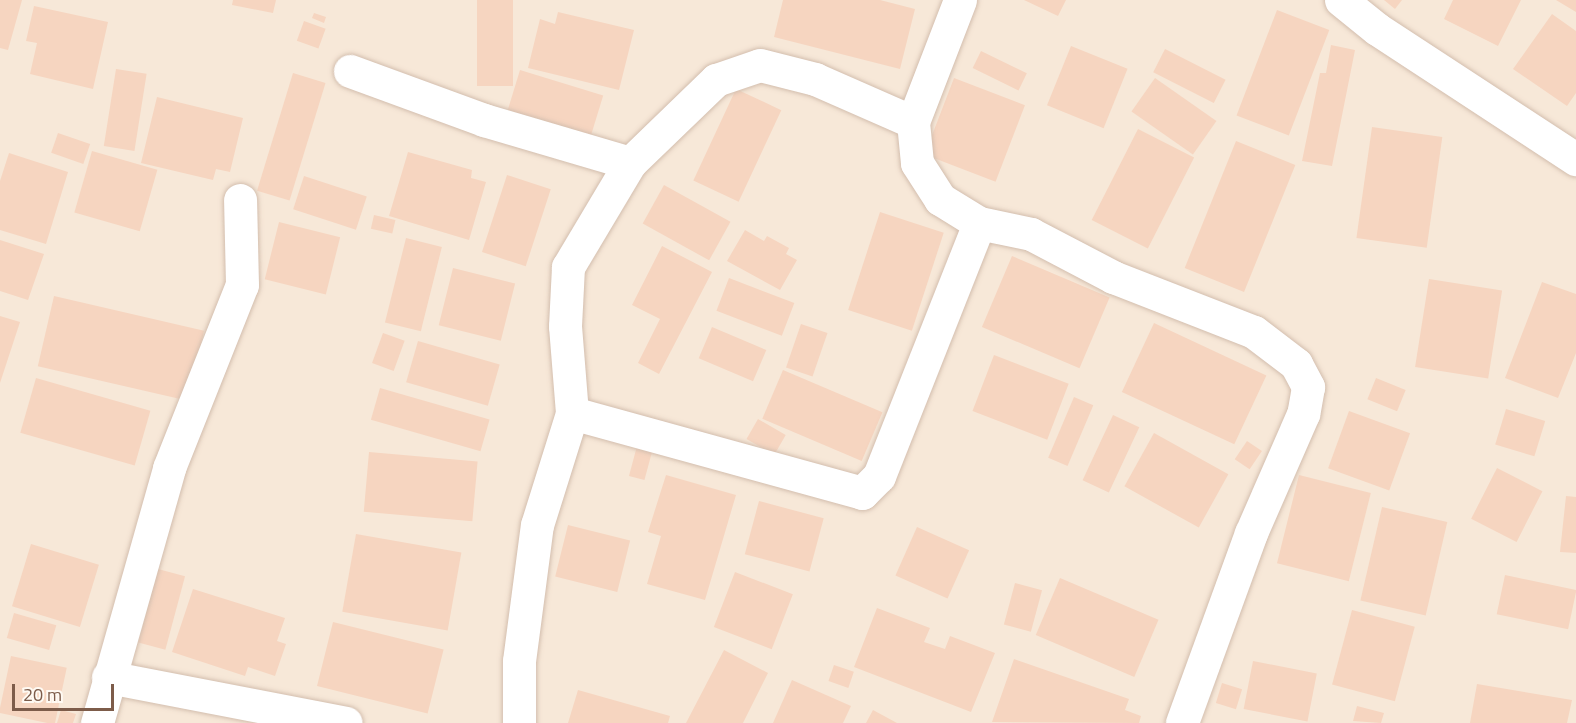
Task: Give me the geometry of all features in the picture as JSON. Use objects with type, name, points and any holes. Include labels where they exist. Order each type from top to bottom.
[{"type":"street","points":[[960,0],[913,122],[917,163],[940,199],[978,223],[1031,234],[1113,277],[1254,332],[1296,364],[1308,387],[1303,414],[1251,532],[1182,723]]},
{"type":"street","points":[[1341,0],[1377,29],[1576,159]]},
{"type":"street","points":[[519,723],[519,662],[537,525],[572,413],[565,326],[568,267],[630,163],[716,80],[760,65],[815,79],[913,122]]},
{"type":"street","points":[[350,71],[484,120],[630,163]]},
{"type":"street","points":[[97,723],[108,677],[169,468],[242,285],[240,200]]},
{"type":"street","points":[[572,413],[862,494],[879,476],[978,223]]},
{"type":"street","points":[[108,677],[346,723]]},
{"type":"shaded area","points":[[0,0],[1576,0],[1576,723],[0,723]]},
{"type":"building","points":[[0,0],[22,0],[8,50],[0,48]]},
{"type":"building","points":[[233,0],[276,0],[273,13],[232,5]]},
{"type":"building","points":[[477,0],[513,0],[513,86],[477,86]]},
{"type":"building","points":[[783,0],[880,0],[915,9],[900,69],[774,37]]},
{"type":"building","points":[[1024,0],[1066,0],[1058,16]]},
{"type":"building","points":[[1384,0],[1402,0],[1395,9]]},
{"type":"building","points":[[1453,0],[1521,0],[1498,46],[1444,19]]},
{"type":"building","points":[[1556,0],[1576,0],[1576,12]]},
{"type":"building","points":[[34,6],[108,22],[93,89],[30,74],[37,43],[26,41]]},
{"type":"building","points":[[1277,10],[1329,30],[1289,136],[1237,115]]},
{"type":"building","points":[[558,12],[634,30],[619,90],[528,68],[540,19],[555,24]]},
{"type":"building","points":[[314,13],[326,17],[324,23],[312,18]]},
{"type":"building","points":[[1552,14],[1576,31],[1576,93],[1567,106],[1513,69]]},
{"type":"building","points":[[304,21],[326,29],[318,49],[297,41]]},
{"type":"building","points":[[1331,45],[1355,50],[1332,166],[1302,161],[1320,73],[1326,73]]},
{"type":"building","points":[[1071,46],[1128,69],[1104,128],[1047,105]]},
{"type":"building","points":[[1165,49],[1226,80],[1214,103],[1153,72]]},
{"type":"building","points":[[981,51],[1027,73],[1019,90],[973,68]]},
{"type":"building","points":[[116,69],[147,74],[134,151],[104,146]]},
{"type":"building","points":[[520,70],[603,95],[589,142],[506,117]]},
{"type":"building","points":[[293,73],[326,83],[290,201],[257,191]]},
{"type":"building","points":[[954,78],[1025,105],[996,182],[925,155]]},
{"type":"building","points":[[1155,78],[1216,121],[1193,155],[1131,112]]},
{"type":"building","points":[[736,89],[781,110],[739,202],[693,181]]},
{"type":"building","points":[[157,97],[243,118],[230,172],[216,169],[213,180],[141,163]]},
{"type":"building","points":[[1372,127],[1442,137],[1427,248],[1356,238]]},
{"type":"building","points":[[1138,129],[1194,158],[1148,248],[1092,220]]},
{"type":"building","points":[[58,133],[90,144],[83,164],[51,153]]},
{"type":"building","points":[[1236,141],[1295,165],[1244,292],[1185,268]]},
{"type":"building","points":[[92,151],[157,170],[140,231],[74,213]]},
{"type":"building","points":[[408,152],[472,170],[471,178],[486,182],[469,240],[389,216]]},
{"type":"building","points":[[9,153],[68,172],[46,244],[0,230],[0,181]]},
{"type":"building","points":[[507,175],[551,189],[526,266],[482,252]]},
{"type":"building","points":[[304,176],[367,196],[356,230],[293,209]]},
{"type":"building","points":[[664,185],[730,222],[709,260],[643,223]]},
{"type":"building","points":[[880,212],[944,233],[912,331],[848,310]]},
{"type":"building","points":[[374,215],[395,220],[392,234],[371,229]]},
{"type":"building","points":[[279,222],[340,237],[326,294],[265,279]]},
{"type":"building","points":[[745,230],[764,241],[767,236],[789,248],[786,254],[797,260],[780,290],[727,261]]},
{"type":"building","points":[[406,238],[442,247],[421,331],[385,322]]},
{"type":"building","points":[[0,240],[44,254],[28,300],[0,291]]},
{"type":"building","points":[[662,246],[712,272],[659,374],[638,363],[660,319],[632,305]]},
{"type":"building","points":[[1012,256],[1110,297],[1079,368],[982,327]]},
{"type":"building","points":[[453,268],[515,283],[501,341],[439,325]]},
{"type":"building","points":[[729,278],[794,303],[782,336],[716,311]]},
{"type":"building","points":[[1429,279],[1502,291],[1488,378],[1415,367]]},
{"type":"building","points":[[1542,282],[1576,294],[1576,353],[1558,398],[1505,378]]},
{"type":"building","points":[[54,296],[204,331],[188,401],[38,366]]},
{"type":"building","points":[[0,316],[20,322],[0,383]]},
{"type":"building","points":[[1154,323],[1266,375],[1234,444],[1122,392]]},
{"type":"building","points":[[801,324],[827,333],[812,377],[786,367]]},
{"type":"building","points":[[712,327],[766,350],[753,381],[699,358]]},
{"type":"building","points":[[383,333],[405,341],[394,371],[372,363]]},
{"type":"building","points":[[418,341],[500,364],[488,406],[406,382]]},
{"type":"building","points":[[994,355],[1069,384],[1047,440],[972,411]]},
{"type":"building","points":[[783,370],[882,412],[862,461],[762,419]]},
{"type":"building","points":[[36,378],[150,411],[135,466],[20,433]]},
{"type":"building","points":[[1376,378],[1406,390],[1397,411],[1367,399]]},
{"type":"building","points":[[380,388],[490,419],[480,451],[371,420]]},
{"type":"building","points":[[1074,397],[1093,405],[1068,466],[1048,458]]},
{"type":"building","points":[[1506,409],[1545,421],[1534,456],[1495,444]]},
{"type":"building","points":[[1349,411],[1410,433],[1389,491],[1328,468]]},
{"type":"building","points":[[1113,415],[1139,427],[1109,493],[1083,480]]},
{"type":"building","points":[[758,419],[786,435],[774,455],[746,439]]},
{"type":"building","points":[[1154,433],[1228,474],[1199,528],[1124,486]]},
{"type":"building","points":[[1247,441],[1262,451],[1250,469],[1235,459]]},
{"type":"building","points":[[637,446],[652,450],[644,480],[629,476]]},
{"type":"building","points":[[369,452],[478,461],[472,521],[364,512]]},
{"type":"building","points":[[1497,468],[1542,491],[1517,542],[1471,519]]},
{"type":"building","points":[[666,475],[736,495],[705,600],[647,584],[661,536],[648,532]]},
{"type":"building","points":[[1299,475],[1371,493],[1349,581],[1277,563]]},
{"type":"building","points":[[1566,496],[1576,497],[1576,553],[1560,552]]},
{"type":"building","points":[[759,501],[824,518],[809,571],[745,554]]},
{"type":"building","points":[[1382,507],[1447,522],[1426,616],[1360,601]]},
{"type":"building","points":[[568,525],[630,540],[617,592],[555,576]]},
{"type":"building","points":[[917,527],[969,550],[948,599],[895,575]]},
{"type":"building","points":[[356,534],[461,553],[448,630],[342,612]]},
{"type":"building","points":[[31,544],[99,565],[80,627],[12,606]]},
{"type":"building","points":[[158,569],[185,576],[165,650],[138,642]]},
{"type":"building","points":[[735,572],[793,594],[772,649],[714,627]]},
{"type":"building","points":[[1505,575],[1576,590],[1568,629],[1497,614]]},
{"type":"building","points":[[1060,578],[1158,620],[1134,677],[1036,635]]},
{"type":"building","points":[[1015,583],[1042,590],[1031,632],[1004,625]]},
{"type":"building","points":[[193,589],[285,618],[277,641],[286,644],[275,676],[248,667],[245,676],[172,652]]},
{"type":"building","points":[[877,608],[930,628],[924,642],[945,649],[950,636],[995,653],[971,712],[854,667]]},
{"type":"building","points":[[1352,610],[1415,627],[1395,701],[1332,684]]},
{"type":"building","points":[[14,613],[56,625],[49,650],[7,638]]},
{"type":"building","points":[[333,622],[444,650],[428,714],[317,686]]},
{"type":"building","points":[[724,650],[768,673],[743,723],[686,723]]},
{"type":"building","points":[[11,656],[67,668],[55,723],[0,713]]},
{"type":"building","points":[[1014,659],[1129,699],[1125,710],[1141,716],[1139,723],[992,722]]},
{"type":"building","points":[[1253,661],[1317,673],[1307,722],[1244,709]]},
{"type":"building","points":[[834,665],[854,672],[848,688],[828,681]]},
{"type":"building","points":[[792,680],[851,706],[843,723],[773,723]]},
{"type":"building","points":[[1222,683],[1242,689],[1236,709],[1216,703]]},
{"type":"building","points":[[1477,684],[1572,700],[1567,723],[1470,723]]},
{"type":"building","points":[[578,690],[670,716],[668,723],[568,723]]},
{"type":"building","points":[[1357,706],[1384,713],[1381,723],[1353,721]]},
{"type":"building","points":[[61,710],[76,714],[73,723],[57,723]]},
{"type":"building","points":[[873,710],[897,723],[866,723]]}]
